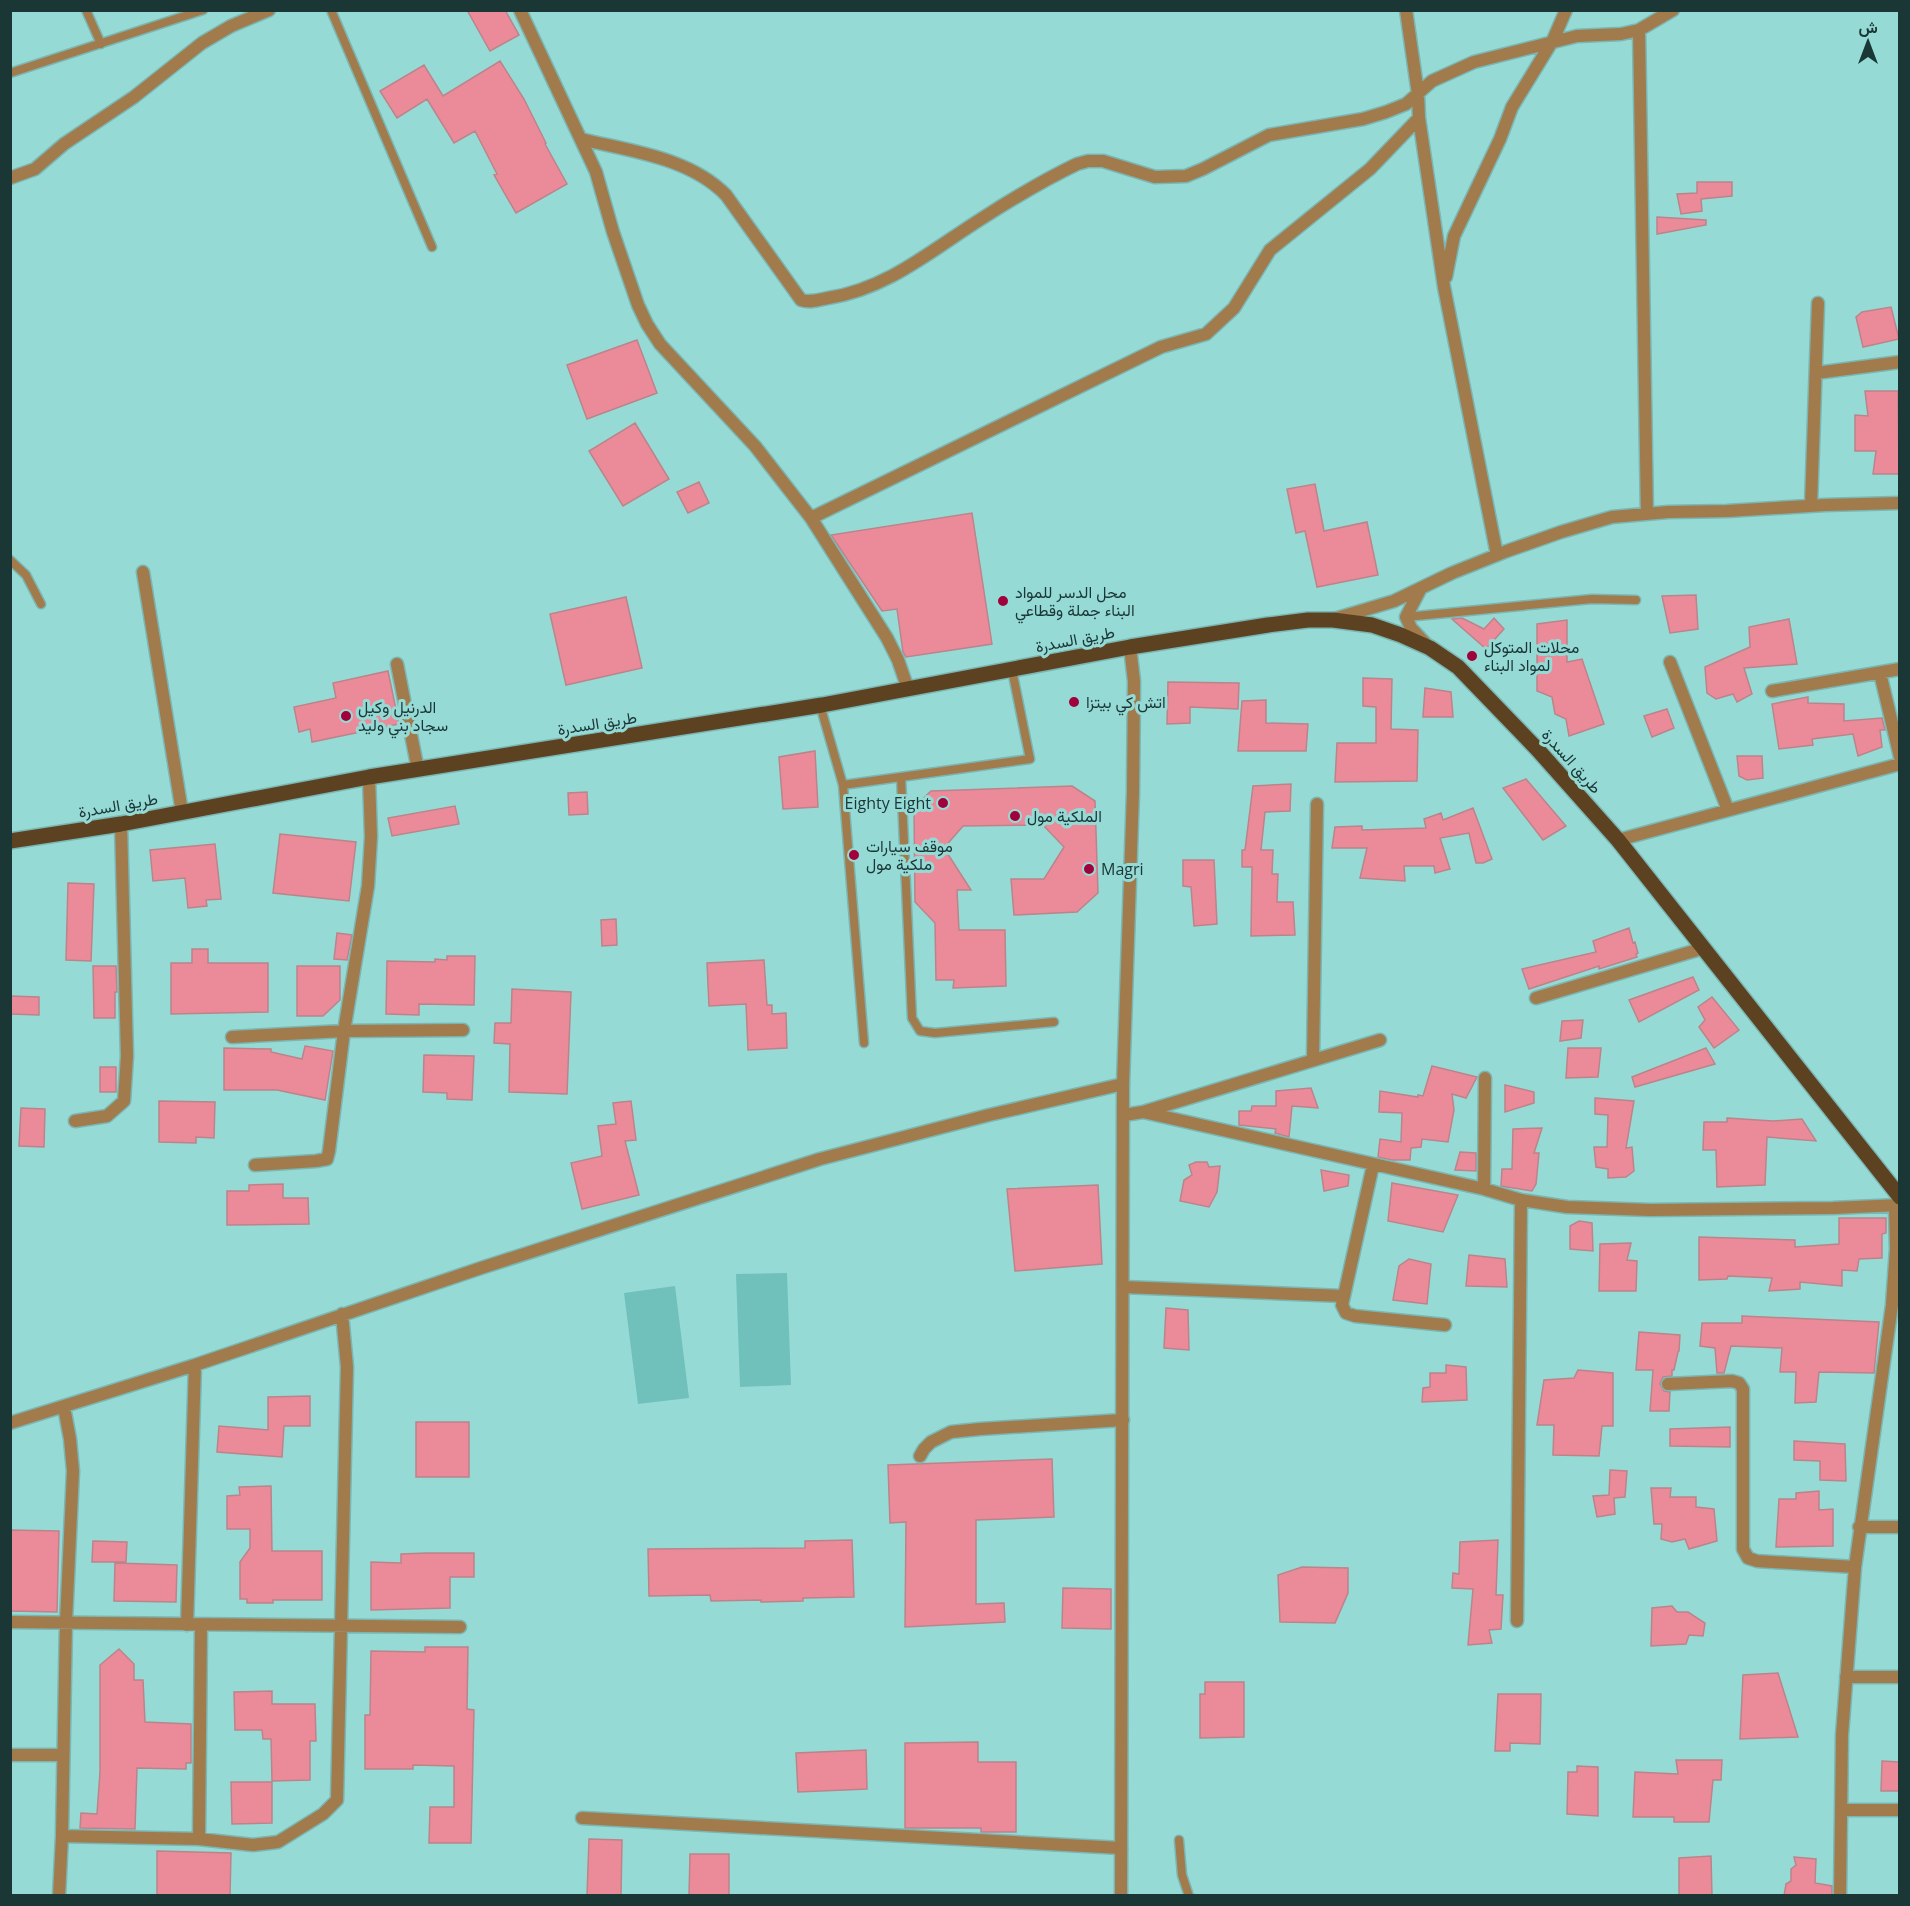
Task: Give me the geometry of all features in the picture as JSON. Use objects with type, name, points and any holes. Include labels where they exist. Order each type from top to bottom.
[{"type":"main road","name":"طريق السدرة","points":[[10,841],[121,824],[369,777],[820,705],[1130,647],[1268,625],[1308,620],[1333,620],[1372,625],[1430,648],[1458,667],[1538,750],[1618,840],[1704,948],[1898,1203]]},
{"type":"street","points":[[10,178],[35,168],[64,144],[134,97],[202,43],[231,26],[269,10]]},
{"type":"street","points":[[520,10],[596,172],[613,231],[638,305],[647,324],[660,344],[755,446],[811,518],[887,638],[908,689]]},
{"type":"street","points":[[1406,10],[1444,287],[1497,555]]},
{"type":"street","points":[[1444,287],[1454,236],[1500,139],[1512,107],[1553,40],[1566,10]]},
{"type":"street","points":[[581,139],[674,162],[717,186],[726,195],[801,300],[808,302],[850,294],[886,279],[981,219],[1077,164],[1088,160],[1103,161],[1155,177],[1186,176],[1269,135],[1364,119],[1406,104],[1432,81],[1474,62],[1553,40],[1597,33],[1621,34],[1639,30],[1673,10]]},
{"type":"street","points":[[1639,30],[1647,514]]},
{"type":"street","points":[[811,518],[1161,347],[1206,334],[1234,308],[1270,250],[1370,170],[1419,118]]},
{"type":"street","points":[[1811,506],[1818,303]]},
{"type":"street","points":[[1816,373],[1899,362]]},
{"type":"street","points":[[1333,620],[1394,602],[1452,573],[1497,555],[1612,517],[1811,506],[1899,504]]},
{"type":"street","points":[[143,572],[182,812]]},
{"type":"street","points":[[1421,588],[1406,617],[1411,628],[1430,648]]},
{"type":"street","points":[[1121,1896],[1123,1084],[1133,792],[1134,681],[1130,647]]},
{"type":"street","points":[[1670,662],[1728,810]]},
{"type":"street","points":[[397,664],[418,770]]},
{"type":"street","points":[[1772,691],[1899,669]]},
{"type":"street","points":[[1880,673],[1899,757]]},
{"type":"street","points":[[1618,840],[1899,764]]},
{"type":"street","points":[[255,1165],[327,1159],[369,869],[372,805],[369,777]]},
{"type":"street","points":[[1313,1059],[1317,804]]},
{"type":"street","points":[[75,1121],[107,1116],[124,1101],[127,1056],[121,824]]},
{"type":"street","points":[[1536,998],[1704,948]]},
{"type":"street","points":[[232,1038],[344,1031],[463,1030]]},
{"type":"street","points":[[1124,1115],[1143,1112],[1380,1040]]},
{"type":"street","points":[[1484,1189],[1485,1078]]},
{"type":"street","points":[[10,1423],[195,1365],[342,1314],[820,1159],[989,1114],[1123,1084]]},
{"type":"street","points":[[1143,1112],[1484,1189],[1521,1200],[1567,1207],[1650,1210],[1833,1208],[1898,1203],[1892,1305],[1855,1567],[1842,1735],[1840,1896]]},
{"type":"street","points":[[1373,1165],[1342,1305],[1346,1313],[1355,1316],[1444,1325]]},
{"type":"street","points":[[1517,1622],[1521,1200]]},
{"type":"street","points":[[1123,1287],[1343,1296]]},
{"type":"street","points":[[62,1836],[199,1839],[253,1845],[278,1842],[323,1814],[337,1800],[347,1367],[342,1314]]},
{"type":"street","points":[[188,1624],[195,1365]]},
{"type":"street","points":[[1668,1384],[1732,1381],[1739,1383],[1743,1389],[1743,1549],[1748,1558],[1757,1561],[1855,1567]]},
{"type":"street","points":[[59,1896],[66,1622],[73,1471],[64,1407]]},
{"type":"street","points":[[920,1456],[931,1442],[951,1432],[1123,1420]]},
{"type":"street","points":[[1859,1527],[1899,1527]]},
{"type":"street","points":[[10,1622],[460,1627]]},
{"type":"street","points":[[199,1839],[201,1624]]},
{"type":"street","points":[[1846,1677],[1899,1677]]},
{"type":"street","points":[[10,1755],[62,1755]]},
{"type":"street","points":[[1842,1809],[1899,1810]]},
{"type":"street","points":[[582,1818],[1121,1848]]},
{"type":"lane","points":[[86,10],[101,44]]},
{"type":"lane","points":[[10,73],[203,10]]},
{"type":"lane","points":[[331,10],[432,247]]},
{"type":"lane","points":[[10,560],[26,574],[40,604]]},
{"type":"lane","points":[[1406,617],[1592,599],[1636,600]]},
{"type":"lane","points":[[843,785],[1030,759],[1012,670]]},
{"type":"lane","points":[[820,705],[843,785],[864,1043]]},
{"type":"lane","points":[[901,777],[912,1018],[920,1031],[935,1033],[1054,1022]]},
{"type":"lane","points":[[1179,1840],[1182,1875],[1189,1896]]},
{"type":"shaded area","points":[[787,1273],[791,1385],[740,1387],[736,1274]]},
{"type":"shaded area","points":[[675,1286],[689,1398],[638,1404],[624,1293]]},
{"type":"building","points":[[467,10],[505,10],[519,35],[490,51]]},
{"type":"building","points":[[500,61],[524,99],[567,184],[516,213],[494,175],[497,174],[475,131],[454,143],[427,99],[397,118],[380,91],[424,65],[443,96]]},
{"type":"building","points":[[1697,182],[1732,182],[1732,196],[1701,199],[1702,211],[1681,214],[1677,194],[1697,193]]},
{"type":"building","points":[[1657,217],[1706,220],[1706,225],[1657,234]]},
{"type":"building","points":[[1891,307],[1899,339],[1863,347],[1856,317],[1862,312]]},
{"type":"building","points":[[637,340],[657,393],[587,419],[567,365]]},
{"type":"building","points":[[1865,391],[1898,391],[1899,474],[1873,474],[1876,451],[1855,451],[1855,415],[1868,416]]},
{"type":"building","points":[[635,423],[669,479],[623,506],[589,451]]},
{"type":"building","points":[[699,482],[709,503],[688,513],[677,492]]},
{"type":"building","points":[[1315,484],[1324,531],[1367,522],[1378,575],[1317,587],[1305,531],[1296,533],[1287,489]]},
{"type":"building","points":[[972,513],[992,644],[906,657],[903,652],[897,609],[882,611],[831,535]]},
{"type":"building","points":[[1696,595],[1698,629],[1670,633],[1662,596]]},
{"type":"building","points":[[626,597],[642,668],[566,685],[550,614]]},
{"type":"building","points":[[1462,618],[1484,629],[1494,618],[1504,629],[1486,649],[1452,619]]},
{"type":"building","points":[[1789,619],[1797,664],[1744,668],[1752,694],[1737,702],[1733,694],[1716,699],[1707,693],[1705,667],[1750,647],[1749,627]]},
{"type":"building","points":[[1567,620],[1567,662],[1582,659],[1604,724],[1569,736],[1566,719],[1555,714],[1552,697],[1537,691],[1537,624]]},
{"type":"building","name":"الدرنيل وكيل سجاد بني وليد","points":[[388,671],[399,724],[312,742],[310,729],[299,732],[294,707],[336,698],[333,683]]},
{"type":"building","points":[[1363,678],[1392,679],[1391,729],[1418,730],[1417,781],[1335,782],[1337,743],[1376,743],[1376,707],[1363,706]]},
{"type":"building","points":[[1168,682],[1239,683],[1238,709],[1190,707],[1190,723],[1167,724]]},
{"type":"building","points":[[1425,688],[1451,692],[1453,717],[1423,717]]},
{"type":"building","points":[[1808,697],[1808,703],[1844,704],[1844,721],[1882,718],[1885,730],[1880,730],[1882,747],[1858,756],[1853,734],[1812,739],[1813,745],[1779,749],[1772,704]]},
{"type":"building","points":[[1266,700],[1266,723],[1308,724],[1306,751],[1238,751],[1242,701]]},
{"type":"building","points":[[1667,709],[1674,728],[1652,737],[1644,716]]},
{"type":"building","points":[[815,751],[818,807],[783,809],[779,757]]},
{"type":"building","points":[[1737,756],[1762,756],[1763,778],[1747,780],[1739,776]]},
{"type":"building","points":[[1526,779],[1566,826],[1543,840],[1503,788]]},
{"type":"building","points":[[1291,784],[1290,811],[1265,812],[1261,850],[1273,850],[1272,874],[1278,874],[1277,902],[1293,902],[1295,935],[1251,936],[1252,867],[1242,867],[1242,850],[1245,850],[1253,786]]},
{"type":"building","points":[[1072,786],[1095,801],[1098,893],[1077,912],[1014,915],[1011,879],[1044,879],[1064,847],[1043,825],[963,826],[944,848],[971,890],[957,890],[959,930],[1005,930],[1006,986],[953,988],[954,980],[936,980],[935,923],[915,902],[914,807],[931,791]]},
{"type":"building","points":[[587,792],[588,814],[569,815],[568,793]]},
{"type":"building","points":[[455,806],[459,824],[392,836],[388,818]]},
{"type":"building","points":[[1473,808],[1492,859],[1483,863],[1476,863],[1469,833],[1440,838],[1450,869],[1435,873],[1434,866],[1404,866],[1405,881],[1360,878],[1367,848],[1332,848],[1335,827],[1362,826],[1362,830],[1426,828],[1424,819],[1441,813],[1443,820]]},
{"type":"building","points":[[280,834],[356,842],[349,901],[273,893]]},
{"type":"building","points":[[215,844],[221,899],[206,900],[207,906],[188,908],[185,878],[153,881],[150,850]]},
{"type":"building","points":[[1183,860],[1214,860],[1217,924],[1194,926],[1191,887],[1183,886]]},
{"type":"building","points":[[68,883],[94,884],[91,961],[66,960]]},
{"type":"building","points":[[616,919],[617,945],[602,946],[601,920]]},
{"type":"building","points":[[1629,928],[1633,943],[1635,942],[1637,957],[1599,969],[1599,966],[1529,989],[1522,969],[1596,952],[1593,941]]},
{"type":"building","points":[[337,933],[352,935],[347,960],[334,959]]},
{"type":"building","points":[[192,949],[208,949],[208,963],[268,963],[268,1012],[171,1014],[171,963],[192,963]]},
{"type":"building","points":[[447,956],[475,956],[474,1005],[419,1004],[419,1015],[386,1014],[387,961],[435,962],[435,959],[447,960]]},
{"type":"building","points":[[764,960],[767,1005],[772,1005],[772,1014],[786,1013],[787,1048],[748,1050],[746,1004],[709,1006],[707,963]]},
{"type":"building","points":[[93,966],[116,966],[115,1018],[94,1018]]},
{"type":"building","points":[[297,966],[340,966],[340,1000],[323,1016],[297,1016]]},
{"type":"building","points":[[1693,977],[1699,990],[1639,1022],[1629,1000]]},
{"type":"building","points":[[512,989],[571,992],[567,1094],[509,1092],[510,1044],[494,1043],[495,1023],[511,1023]]},
{"type":"building","points":[[10,996],[39,997],[39,1015],[10,1014]]},
{"type":"building","points":[[1712,997],[1739,1030],[1714,1048],[1699,1027],[1705,1020],[1698,1007]]},
{"type":"building","points":[[1583,1020],[1581,1038],[1560,1041],[1562,1021]]},
{"type":"building","points":[[305,1046],[333,1051],[325,1100],[277,1090],[224,1090],[224,1048],[271,1049],[271,1052],[302,1059]]},
{"type":"building","points":[[1568,1048],[1601,1048],[1598,1077],[1566,1078]]},
{"type":"building","points":[[1706,1048],[1715,1064],[1635,1087],[1632,1077]]},
{"type":"building","points":[[424,1055],[474,1056],[472,1100],[447,1099],[447,1093],[423,1092]]},
{"type":"building","points":[[1432,1066],[1477,1077],[1466,1098],[1452,1094],[1454,1110],[1448,1142],[1422,1139],[1421,1147],[1411,1148],[1410,1160],[1378,1157],[1380,1139],[1401,1142],[1402,1113],[1379,1112],[1380,1091],[1423,1096]]},
{"type":"building","points":[[100,1067],[116,1067],[116,1092],[100,1092]]},
{"type":"building","points":[[1505,1085],[1534,1092],[1534,1103],[1505,1112]]},
{"type":"building","points":[[1311,1088],[1318,1108],[1292,1106],[1289,1137],[1275,1133],[1276,1129],[1239,1125],[1239,1111],[1251,1111],[1252,1106],[1276,1106],[1276,1091]]},
{"type":"building","points":[[1595,1098],[1634,1101],[1626,1148],[1632,1147],[1634,1171],[1626,1177],[1608,1178],[1608,1169],[1596,1167],[1594,1147],[1607,1147],[1608,1115],[1595,1114]]},
{"type":"building","points":[[159,1101],[215,1102],[214,1138],[196,1137],[196,1143],[159,1142]]},
{"type":"building","points":[[631,1101],[636,1140],[625,1141],[639,1195],[582,1209],[571,1163],[602,1156],[598,1126],[616,1124],[613,1103]]},
{"type":"building","points":[[21,1108],[45,1109],[44,1147],[19,1146]]},
{"type":"building","points":[[1727,1118],[1773,1121],[1802,1119],[1816,1141],[1767,1137],[1765,1185],[1717,1187],[1716,1150],[1703,1150],[1704,1122],[1727,1122]]},
{"type":"building","points":[[1542,1128],[1534,1153],[1539,1153],[1536,1184],[1532,1191],[1501,1186],[1502,1169],[1512,1169],[1513,1129]]},
{"type":"building","points":[[1460,1152],[1476,1153],[1476,1171],[1455,1170]]},
{"type":"building","points":[[1196,1162],[1207,1162],[1209,1167],[1220,1166],[1217,1192],[1209,1207],[1180,1201],[1184,1180],[1192,1175],[1189,1165]]},
{"type":"building","points":[[1321,1170],[1349,1175],[1348,1186],[1324,1191]]},
{"type":"building","points":[[1392,1183],[1458,1195],[1443,1232],[1388,1221]]},
{"type":"building","points":[[283,1184],[283,1198],[308,1198],[309,1224],[227,1225],[227,1191],[249,1191],[249,1185]]},
{"type":"building","points":[[1098,1185],[1102,1264],[1015,1271],[1007,1189]]},
{"type":"building","points":[[1839,1218],[1886,1218],[1886,1233],[1882,1234],[1882,1258],[1859,1259],[1857,1271],[1842,1270],[1842,1286],[1800,1282],[1800,1289],[1769,1291],[1772,1278],[1728,1276],[1727,1279],[1699,1280],[1699,1237],[1795,1240],[1795,1247],[1839,1244]]},
{"type":"building","points":[[1579,1221],[1592,1223],[1593,1251],[1570,1249],[1570,1226]]},
{"type":"building","points":[[1631,1243],[1627,1260],[1637,1261],[1636,1291],[1599,1291],[1600,1244]]},
{"type":"building","points":[[1469,1255],[1505,1259],[1507,1287],[1466,1286]]},
{"type":"building","points":[[1409,1259],[1431,1264],[1427,1304],[1393,1300],[1399,1266]]},
{"type":"building","points":[[1166,1308],[1188,1310],[1189,1350],[1164,1348]]},
{"type":"building","points":[[1742,1316],[1879,1322],[1874,1373],[1819,1372],[1816,1402],[1795,1403],[1796,1372],[1780,1372],[1782,1348],[1731,1346],[1724,1373],[1717,1373],[1715,1348],[1700,1346],[1702,1323],[1742,1323]]},
{"type":"building","points":[[1639,1332],[1680,1335],[1679,1351],[1672,1376],[1663,1377],[1660,1384],[1664,1391],[1670,1392],[1669,1411],[1650,1411],[1653,1370],[1636,1370]]},
{"type":"building","points":[[1446,1365],[1466,1367],[1467,1400],[1422,1402],[1423,1388],[1430,1387],[1430,1373],[1446,1373]]},
{"type":"building","points":[[1578,1370],[1613,1373],[1613,1426],[1602,1426],[1599,1456],[1553,1455],[1554,1425],[1537,1425],[1544,1380],[1574,1378]]},
{"type":"building","points":[[310,1396],[310,1426],[284,1426],[282,1457],[217,1452],[219,1426],[268,1430],[268,1397]]},
{"type":"building","points":[[416,1422],[469,1422],[469,1477],[416,1477]]},
{"type":"building","points":[[1730,1427],[1730,1447],[1670,1446],[1670,1429]]},
{"type":"building","points":[[1794,1441],[1845,1444],[1846,1481],[1820,1480],[1820,1461],[1794,1460]]},
{"type":"building","points":[[1052,1459],[1054,1517],[976,1520],[976,1604],[1004,1603],[1005,1622],[905,1627],[906,1522],[890,1523],[888,1465]]},
{"type":"building","points":[[1610,1470],[1627,1471],[1625,1497],[1614,1498],[1615,1514],[1597,1517],[1593,1496],[1609,1495]]},
{"type":"building","points":[[271,1486],[272,1551],[322,1551],[322,1600],[273,1600],[273,1603],[247,1603],[247,1599],[240,1599],[240,1562],[250,1548],[250,1529],[227,1529],[227,1496],[240,1495],[239,1487]]},
{"type":"building","points":[[1651,1488],[1671,1488],[1670,1497],[1696,1497],[1696,1507],[1714,1509],[1717,1541],[1689,1549],[1685,1539],[1672,1542],[1661,1539],[1662,1524],[1654,1524]]},
{"type":"building","points":[[1819,1491],[1819,1510],[1833,1509],[1833,1546],[1776,1547],[1779,1499],[1796,1499],[1796,1493]]},
{"type":"building","points":[[10,1530],[59,1531],[57,1612],[10,1611]]},
{"type":"building","points":[[852,1540],[854,1597],[761,1602],[761,1600],[711,1601],[710,1595],[649,1596],[648,1549],[805,1548],[805,1541]]},
{"type":"building","points":[[1498,1540],[1496,1595],[1503,1595],[1501,1629],[1489,1630],[1492,1643],[1468,1645],[1473,1589],[1452,1588],[1453,1573],[1459,1574],[1460,1542]]},
{"type":"building","points":[[93,1541],[127,1542],[126,1562],[92,1562]]},
{"type":"building","points":[[474,1553],[474,1577],[450,1577],[450,1608],[371,1610],[371,1562],[401,1563],[401,1554]]},
{"type":"building","points":[[115,1563],[177,1565],[176,1602],[114,1601]]},
{"type":"building","points":[[1302,1567],[1348,1568],[1348,1593],[1335,1623],[1280,1622],[1278,1575]]},
{"type":"building","points":[[1063,1588],[1111,1589],[1111,1629],[1062,1628]]},
{"type":"building","points":[[1672,1606],[1677,1612],[1688,1612],[1705,1623],[1703,1636],[1689,1635],[1686,1644],[1651,1646],[1652,1608]]},
{"type":"building","points":[[425,1647],[468,1647],[467,1709],[474,1710],[471,1843],[429,1843],[430,1807],[454,1807],[454,1766],[413,1765],[413,1769],[365,1769],[365,1715],[370,1715],[371,1651],[425,1652]]},
{"type":"building","points":[[119,1649],[134,1664],[134,1680],[143,1680],[145,1722],[191,1724],[191,1763],[186,1763],[186,1769],[137,1768],[135,1829],[80,1828],[81,1813],[97,1814],[100,1772],[100,1665]]},
{"type":"building","points":[[1778,1673],[1798,1737],[1740,1739],[1743,1675]]},
{"type":"building","points":[[1205,1682],[1244,1682],[1244,1737],[1200,1738],[1200,1694],[1205,1694]]},
{"type":"building","points":[[272,1691],[272,1704],[315,1704],[316,1741],[310,1741],[310,1780],[272,1781],[271,1739],[263,1739],[262,1730],[235,1730],[234,1692]]},
{"type":"building","points":[[1498,1694],[1541,1694],[1540,1744],[1510,1743],[1510,1751],[1495,1751]]},
{"type":"building","points":[[978,1742],[978,1762],[1016,1762],[1016,1832],[981,1832],[981,1828],[905,1828],[905,1743]]},
{"type":"building","points":[[866,1750],[867,1789],[798,1792],[796,1753]]},
{"type":"building","points":[[1676,1760],[1722,1760],[1721,1780],[1713,1780],[1709,1822],[1674,1822],[1674,1817],[1633,1817],[1635,1772],[1678,1774]]},
{"type":"building","points":[[1882,1761],[1899,1762],[1899,1791],[1881,1791]]},
{"type":"building","points":[[1577,1766],[1598,1767],[1598,1816],[1567,1814],[1568,1772],[1577,1772]]},
{"type":"building","points":[[231,1782],[272,1782],[272,1823],[232,1824]]},
{"type":"building","points":[[589,1839],[622,1840],[621,1896],[587,1896]]},
{"type":"building","points":[[157,1851],[231,1853],[230,1896],[157,1896]]},
{"type":"building","points":[[690,1854],[729,1854],[729,1896],[689,1896]]},
{"type":"building","points":[[1711,1856],[1712,1896],[1679,1896],[1679,1858]]},
{"type":"building","points":[[1794,1857],[1816,1859],[1815,1883],[1832,1886],[1832,1896],[1784,1896],[1786,1884],[1791,1881],[1791,1869],[1796,1865]]},
{"type":"place","name":"محل الدسر للمواد البناء جملة وقطاعي","points":[[1003,601]]},
{"type":"place","name":"محلات المتوكل لمواد البناء","points":[[1472,656]]},
{"type":"place","name":"اتش كي بيتزا","points":[[1074,702]]},
{"type":"place","name":"الدرنيل وكيل سجاد بني وليد","points":[[346,716]]},
{"type":"place","name":"Eighty Eight","points":[[943,803]]},
{"type":"place","name":"الملكية مول","points":[[1015,816]]},
{"type":"place","name":"موقف سيارات ملكية مول","points":[[854,855]]},
{"type":"place","name":"Magri","points":[[1089,869]]}]
